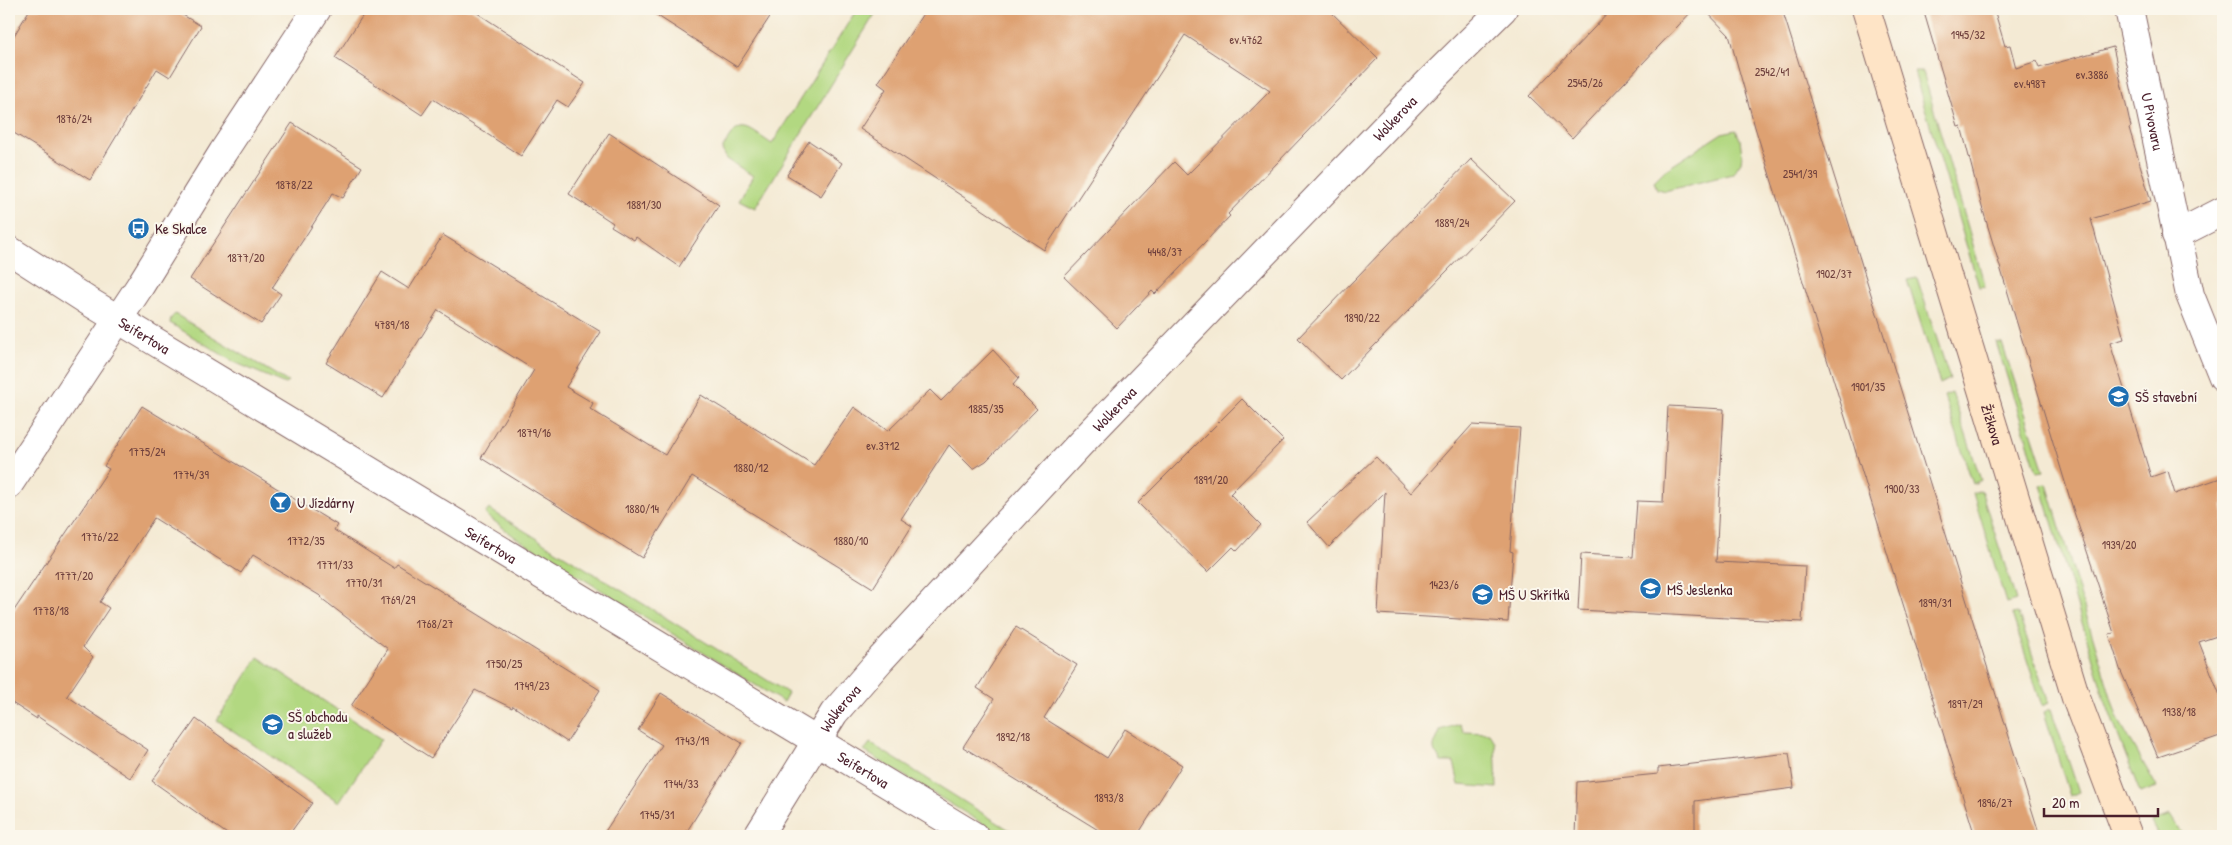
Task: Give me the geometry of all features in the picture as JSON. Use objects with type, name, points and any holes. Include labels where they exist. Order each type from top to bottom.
[{"type":"main road","name":"Žižkova","points":[[1866,9],[2076,698],[2128,836]]},
{"type":"street","points":[[9,484],[119,318],[223,152],[316,9]]},
{"type":"street","name":"Wolkerova","points":[[758,836],[834,713],[881,659],[1080,444],[1431,80],[1503,9]]},
{"type":"street","name":"U Pivovaru","points":[[2129,9],[2190,295],[2223,377]]},
{"type":"street","points":[[2176,235],[2223,211]]},
{"type":"street","name":"Seifertova","points":[[9,250],[88,301],[119,318],[817,743],[974,836]]},
{"type":"green space","points":[[857,9],[878,9],[755,208],[739,200],[753,176],[727,159],[722,150],[728,139],[734,132],[744,128],[756,133],[772,144]]},
{"type":"green space","points":[[1914,72],[1923,72],[1985,286],[1979,287]]},
{"type":"green space","points":[[1736,130],[1740,139],[1742,155],[1741,162],[1732,174],[1665,191],[1657,189],[1654,181],[1664,171],[1722,133]]},
{"type":"green space","points":[[1917,278],[1950,379],[1940,384],[1907,280]]},
{"type":"green space","points":[[175,314],[288,382],[285,384],[234,362],[170,323],[171,318]]},
{"type":"green space","points":[[1996,342],[2002,343],[2044,471],[2037,472]]},
{"type":"green space","points":[[1952,393],[1981,480],[1973,484],[1944,396]]},
{"type":"green space","points":[[2047,484],[2117,717],[2157,787],[2140,793],[2106,703],[2041,485]]},
{"type":"green space","points":[[1981,490],[2016,600],[2006,603],[1973,493]]},
{"type":"green space","points":[[489,509],[788,693],[783,702],[515,537],[485,514]]},
{"type":"green space","points":[[2018,613],[2049,703],[2042,706],[2012,614]]},
{"type":"green space","points":[[258,657],[381,739],[339,802],[217,720]]},
{"type":"green space","points":[[2051,709],[2079,792],[2070,796],[2044,712]]},
{"type":"green space","points":[[1460,724],[1464,732],[1489,733],[1495,742],[1497,788],[1459,785],[1454,762],[1441,762],[1435,753],[1435,744],[1440,730]]},
{"type":"green space","points":[[870,743],[1019,836],[1003,836],[864,751]]},
{"type":"green space","points":[[2170,815],[2183,836],[2158,836],[2151,822]]},
{"type":"building","points":[[30,9],[173,9],[201,26],[170,77],[157,69],[90,180],[9,130],[9,44]]},
{"type":"building","points":[[367,9],[471,9],[585,83],[568,107],[557,100],[521,156],[433,99],[422,115],[335,58]]},
{"type":"building","points":[[647,9],[775,9],[737,67]]},
{"type":"building","points":[[926,9],[1328,9],[1378,58],[1228,214],[1230,216],[1155,294],[1152,291],[1117,328],[1064,277],[1174,162],[1187,175],[1270,91],[1185,35],[1044,250],[860,129],[886,89],[878,83]]},
{"type":"building","points":[[1612,9],[1694,9],[1572,138],[1529,96]]},
{"type":"building","points":[[1704,9],[1782,9],[2040,836],[1975,836],[1755,127],[1729,35]]},
{"type":"building","name":"SŠ stavební","points":[[1923,9],[1994,9],[2005,46],[2010,45],[2016,68],[2037,61],[2039,68],[2113,47],[2131,127],[2129,128],[2151,201],[2091,219],[2124,339],[2110,343],[2151,477],[2168,471],[2175,494],[2223,477],[2223,634],[2199,642],[2223,703],[2223,735],[2158,757],[2120,669],[2109,634],[2114,633],[2074,512],[1982,207],[1961,126],[1958,127]]},
{"type":"building","points":[[292,123],[362,167],[343,198],[333,193],[272,288],[281,294],[261,324],[190,279]]},
{"type":"building","points":[[609,133],[719,205],[679,267],[636,237],[634,240],[611,226],[613,223],[569,194]]},
{"type":"building","points":[[809,141],[842,163],[821,196],[787,175]]},
{"type":"building","points":[[1471,159],[1515,201],[1341,380],[1298,338]]},
{"type":"building","points":[[443,235],[601,332],[566,387],[593,403],[590,409],[665,455],[701,395],[814,465],[854,407],[888,431],[930,390],[941,401],[993,350],[1019,378],[1013,385],[1037,409],[986,461],[973,469],[949,445],[901,519],[912,526],[873,588],[692,476],[642,558],[481,458],[534,370],[438,310],[383,398],[326,363],[382,272],[409,289]]},
{"type":"building","points":[[1242,399],[1283,440],[1230,494],[1261,525],[1237,551],[1233,547],[1208,572],[1138,503]]},
{"type":"building","points":[[142,406],[337,525],[334,530],[394,568],[397,564],[600,690],[567,742],[513,706],[512,708],[475,690],[431,758],[351,706],[388,649],[322,597],[253,555],[241,573],[154,518],[100,602],[109,608],[83,647],[93,657],[67,696],[148,750],[130,778],[37,716],[37,719],[9,701],[9,618],[109,469],[104,466]]},
{"type":"building","points":[[1668,406],[1724,409],[1716,562],[1805,566],[1802,622],[1578,610],[1581,554],[1633,557],[1637,501],[1663,502]]},
{"type":"building","points":[[1472,425],[1520,428],[1510,551],[1513,552],[1508,622],[1378,614],[1385,492],[1329,547],[1307,522],[1376,457],[1411,493]]},
{"type":"building","points":[[1016,627],[1077,665],[1044,718],[1107,758],[1125,729],[1182,765],[1137,836],[1108,836],[963,747],[994,699],[977,688]]},
{"type":"building","points":[[661,693],[742,743],[684,836],[602,836],[662,745],[638,730]]},
{"type":"building","points":[[196,719],[312,803],[288,836],[230,836],[152,781]]},
{"type":"building","points":[[1789,753],[1794,788],[1695,801],[1695,836],[1575,836],[1577,782],[1658,774],[1658,768]]},
{"type":"place","name":"Ke Skalce","points":[[139,228]]},
{"type":"place","name":"SŠ stavební","points":[[2119,396]]},
{"type":"place","name":"U Jízdárny","points":[[281,502]]},
{"type":"place","name":"MŠ Jeslenka","points":[[1651,589]]},
{"type":"place","name":"MŠ U Skřítků","points":[[1483,594]]},
{"type":"place","name":"SŠ obchodu a služeb","points":[[272,725]]}]
